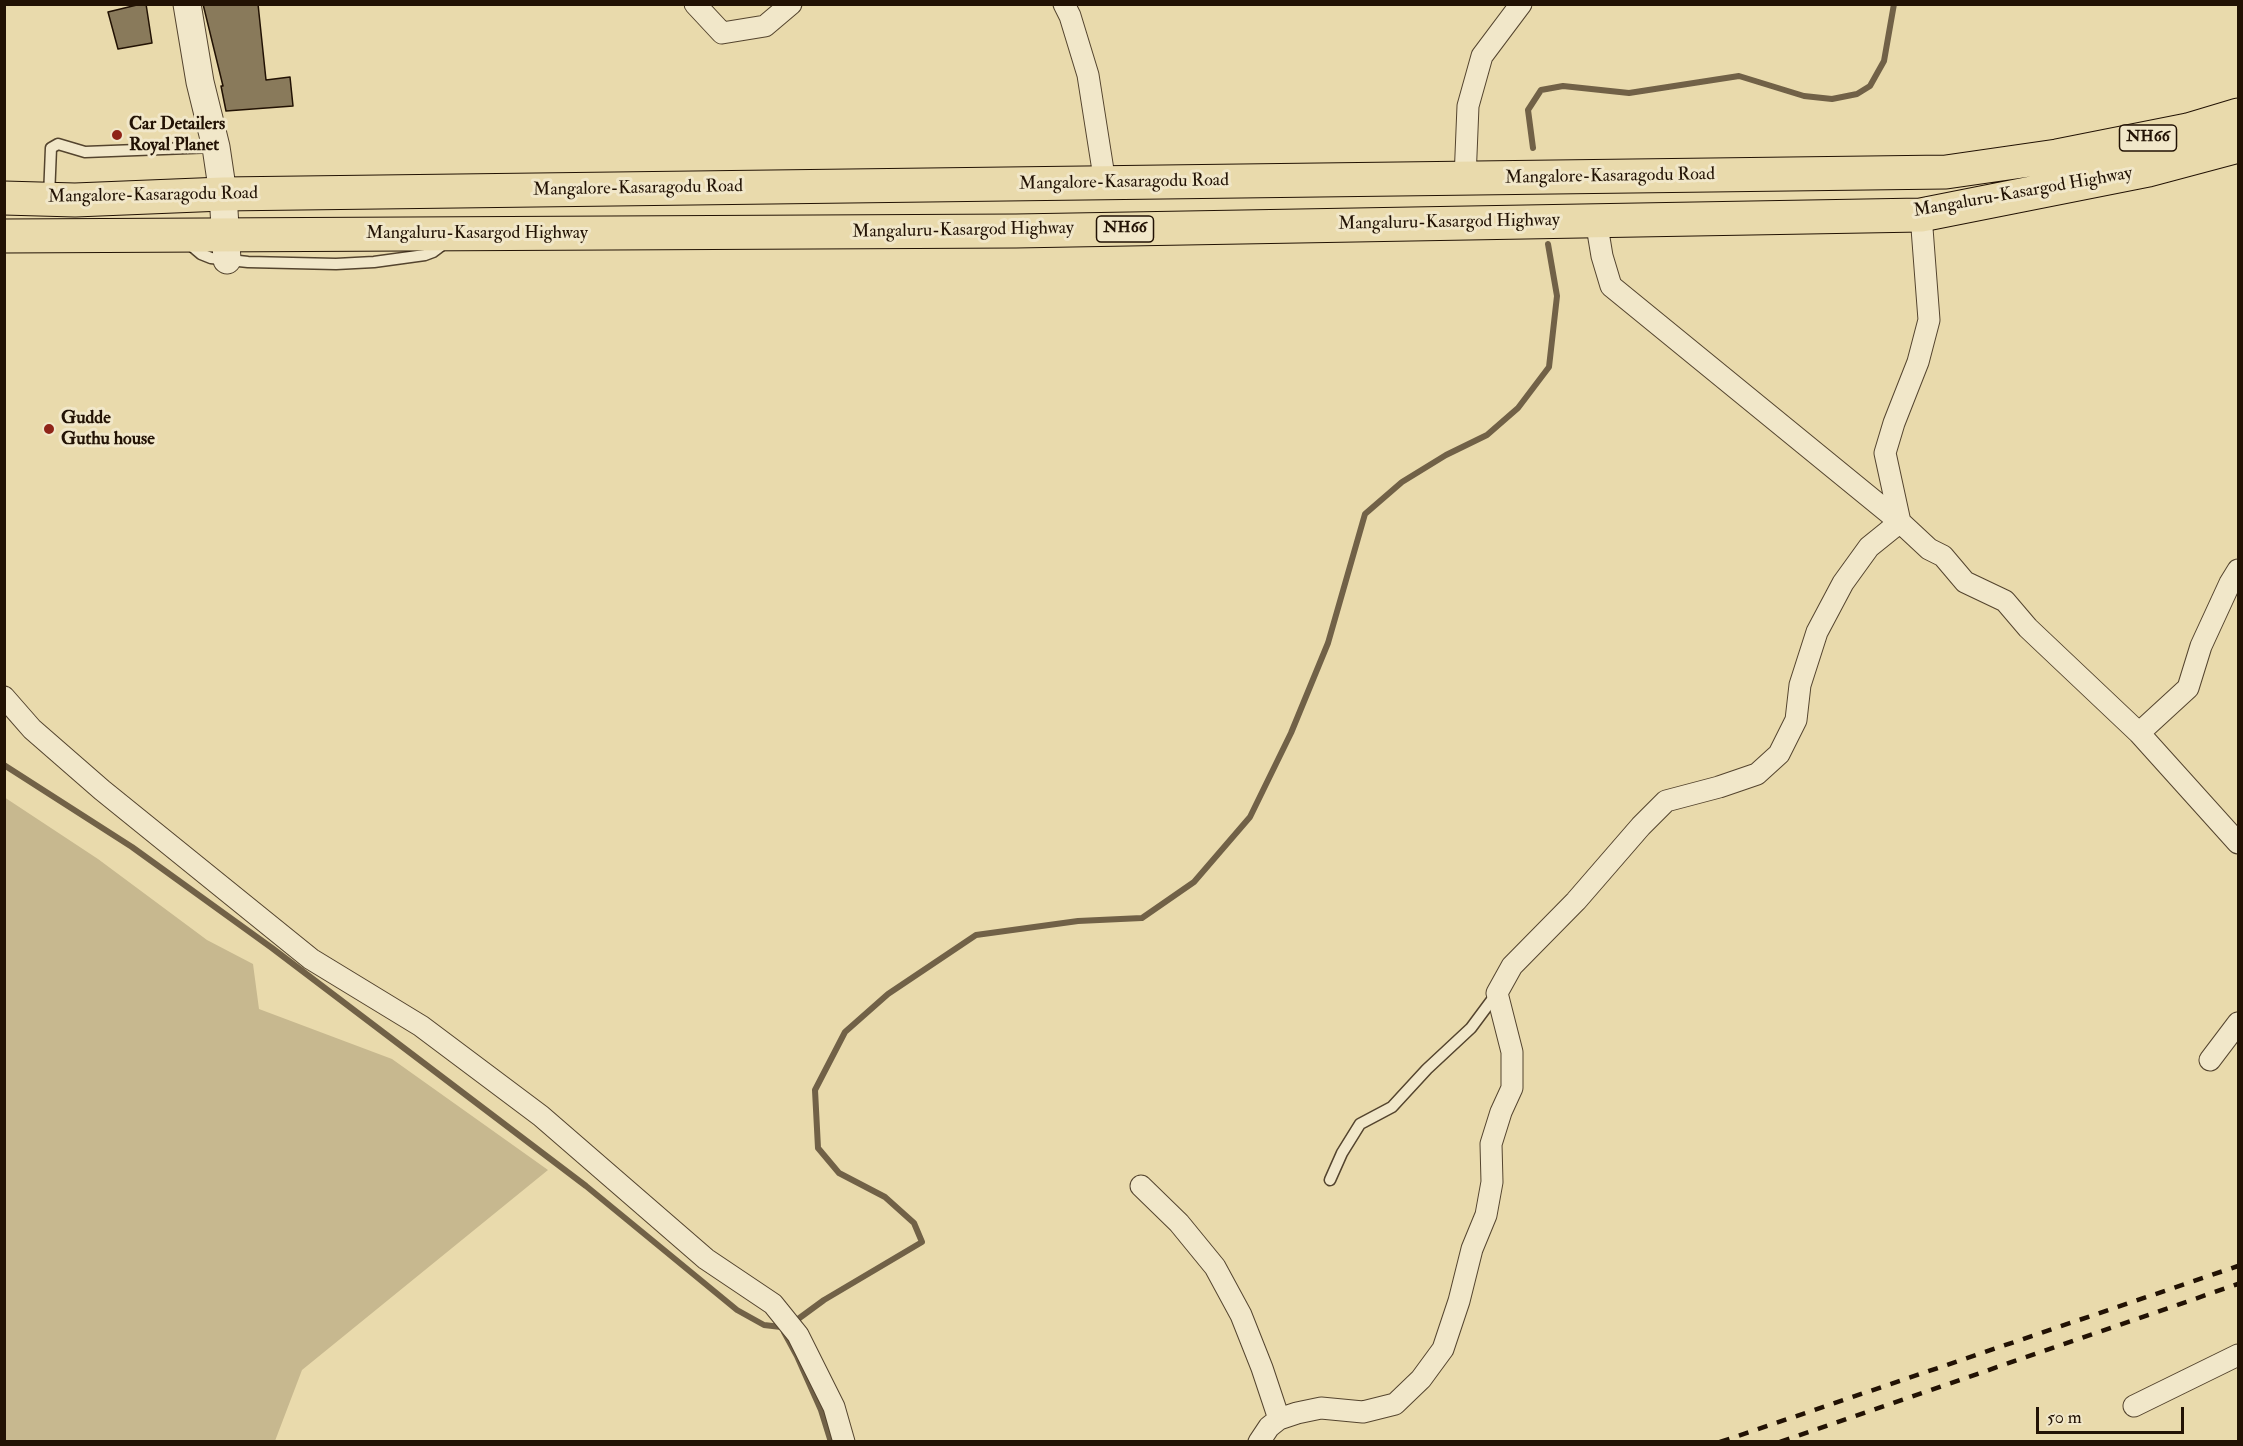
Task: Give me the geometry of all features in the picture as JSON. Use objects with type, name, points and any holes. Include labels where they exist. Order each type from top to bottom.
[{"type":"highway","name":"Mangalore-Kasaragodu Road","points":[[4,198],[1946,172],[2057,156],[2177,132],[2238,115]]},
{"type":"highway","name":"Mangaluru-Kasargod Highway","points":[[4,236],[181,236],[227,248],[454,234],[1016,231],[1921,215],[2148,170],[2238,146]]},
{"type":"street","points":[[187,4],[200,82],[216,147],[223,194],[227,248]]},
{"type":"street","points":[[695,4],[722,33],[765,26],[791,4]]},
{"type":"street","points":[[1064,4],[1070,16],[1088,75],[1105,183]]},
{"type":"street","points":[[1465,179],[1468,106],[1482,57],[1521,4]]},
{"type":"street","points":[[1900,522],[1885,453],[1894,423],[1918,363],[1929,321],[1921,215]]},
{"type":"street","points":[[1596,220],[1602,256],[1611,286],[1900,522],[1929,549],[1943,556],[1965,582],[2005,601],[2028,628],[2139,733],[2238,843]]},
{"type":"street","points":[[1259,1442],[1269,1427],[1279,1419],[1321,1408],[1363,1412],[1395,1404],[1421,1379],[1443,1349],[1459,1301],[1472,1250],[1486,1215],[1492,1182],[1491,1144],[1501,1112],[1512,1088],[1512,1052],[1497,993],[1512,966],[1576,901],[1641,826],[1666,801],[1757,774],[1779,754],[1796,720],[1800,685],[1817,632],[1843,583],[1869,547],[1900,522]]},
{"type":"street","points":[[2139,733],[2188,688],[2201,646],[2230,582],[2238,570]]},
{"type":"street","points":[[4,697],[32,729],[102,789],[311,958],[421,1026],[541,1116],[706,1259],[773,1304],[798,1335],[834,1407],[844,1442]]},
{"type":"street","points":[[2210,1060],[2238,1023]]},
{"type":"street","points":[[1142,1186],[1179,1223],[1215,1267],[1241,1315],[1279,1419]]},
{"type":"street","points":[[2134,1406],[2238,1355]]},
{"type":"lane","points":[[48,199],[51,148],[58,144],[85,152],[216,147]]},
{"type":"lane","points":[[1330,1180],[1342,1152],[1360,1124],[1392,1107],[1427,1069],[1471,1028],[1497,993]]},
{"type":"shaded area","points":[[4,797],[98,859],[207,940],[253,964],[259,1009],[392,1059],[548,1170],[302,1370],[275,1441],[5,1441]]},
{"type":"building","points":[[146,4],[152,43],[118,49],[108,12]]},
{"type":"building","points":[[203,4],[258,4],[266,80],[290,77],[293,106],[226,111],[221,86],[223,86]]},
{"type":"waterway","points":[[1533,148],[1528,110],[1541,90],[1563,86],[1629,93],[1739,76],[1804,96],[1832,99],[1857,94],[1870,86],[1884,61],[1894,4]]},
{"type":"waterway","points":[[794,1322],[824,1300],[922,1242],[914,1223],[885,1197],[839,1173],[818,1148],[815,1090],[845,1032],[888,994],[976,935],[1078,921],[1142,918],[1194,882],[1250,817],[1291,733],[1328,643],[1365,514],[1402,482],[1446,455],[1487,435],[1518,408],[1549,367],[1557,296],[1548,244]]},
{"type":"waterway","points":[[4,765],[132,847],[272,948],[586,1186],[737,1310],[764,1325],[785,1326]]},
{"type":"waterway","points":[[784,1332],[821,1410],[831,1442]]},
{"type":"railway","points":[[1720,1442],[2238,1266]]},
{"type":"railway","points":[[1780,1442],[2238,1284]]},
{"type":"place","name":"Car Detailers Royal Planet","points":[[117,135]]},
{"type":"place","name":"Gudde Guthu house","points":[[49,429]]}]
